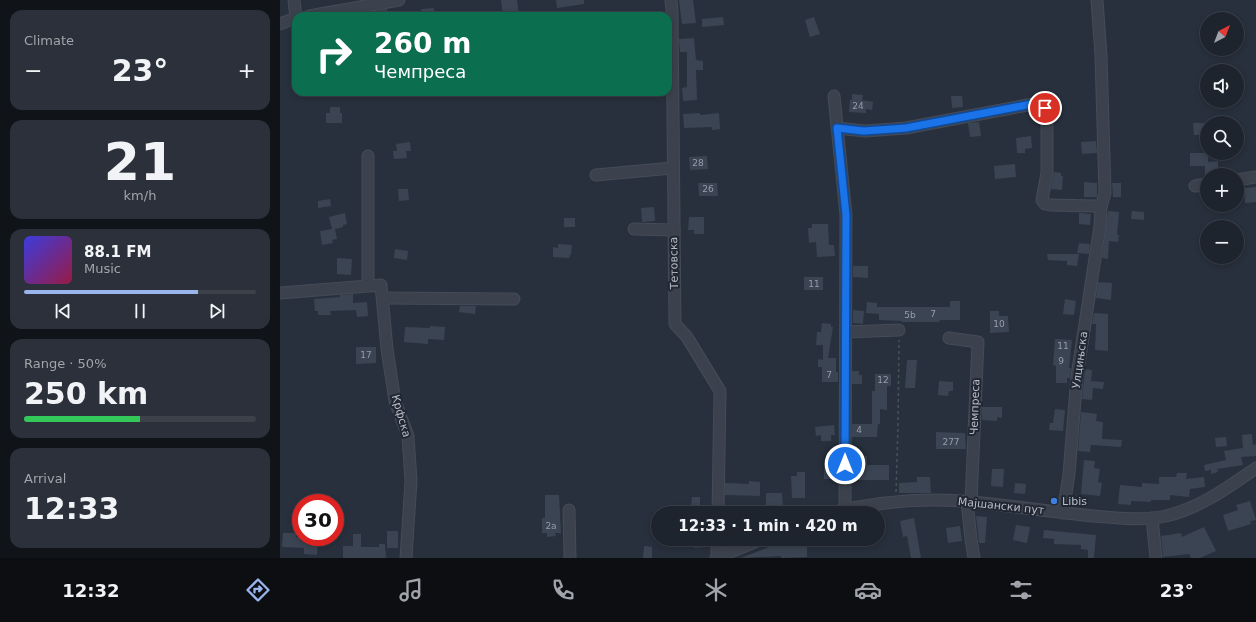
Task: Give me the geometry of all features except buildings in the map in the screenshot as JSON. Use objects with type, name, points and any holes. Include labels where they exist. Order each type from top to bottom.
[{"type":"street","points":[[294,0],[295,12]]},
{"type":"street","points":[[348,12],[399,0]]},
{"type":"street","name":"Тетовска","points":[[671,0],[672,12]]},
{"type":"street","name":"Улцињска","points":[[1063,513],[1069,474],[1077,376],[1100,226],[1101,207],[1105,193],[1101,55],[1097,0]]},
{"type":"street","name":"Тетовска","points":[[672,19],[672,168],[675,324],[686,338],[720,391],[718,506]]},
{"type":"street","points":[[280,24],[292,20]]},
{"type":"street","points":[[834,96],[846,215],[845,506]]},
{"type":"street","points":[[837,128],[864,131],[906,128],[1039,104],[1045,108],[1047,115],[1047,173],[1042,200],[1045,204],[1050,205],[1101,207]]},
{"type":"street","points":[[280,293],[368,285],[368,156]]},
{"type":"street","points":[[596,175],[672,168]]},
{"type":"street","points":[[1244,179],[1256,177]]},
{"type":"street","points":[[1195,186],[1200,185]]},
{"type":"street","points":[[634,229],[674,230]]},
{"type":"street","name":"Крфска","points":[[368,285],[381,285],[395,401],[408,436],[411,480],[406,558]]},
{"type":"street","points":[[383,298],[514,300]]},
{"type":"street","points":[[846,332],[899,330]]},
{"type":"street","name":"Чемпреса","points":[[949,338],[978,342],[969,502]]},
{"type":"street","name":"Мајшански пут","points":[[867,506],[929,500],[969,502],[1107,517],[1152,518],[1191,509],[1219,494],[1256,468]]},
{"type":"street","points":[[969,502],[970,539],[974,558]]},
{"type":"street","points":[[569,510],[570,558]]},
{"type":"street","points":[[1152,518],[1156,558]]},
{"type":"street","points":[[717,546],[716,558],[745,546]]},
{"type":"path","points":[[896,502],[899,330]]},
{"type":"place","name":"Libis","points":[[1054,501]]},
{"type":"route","points":[[845,464],[846,215],[837,128],[864,131],[906,128],[1032,104],[1039,104],[1045,108]]}]
